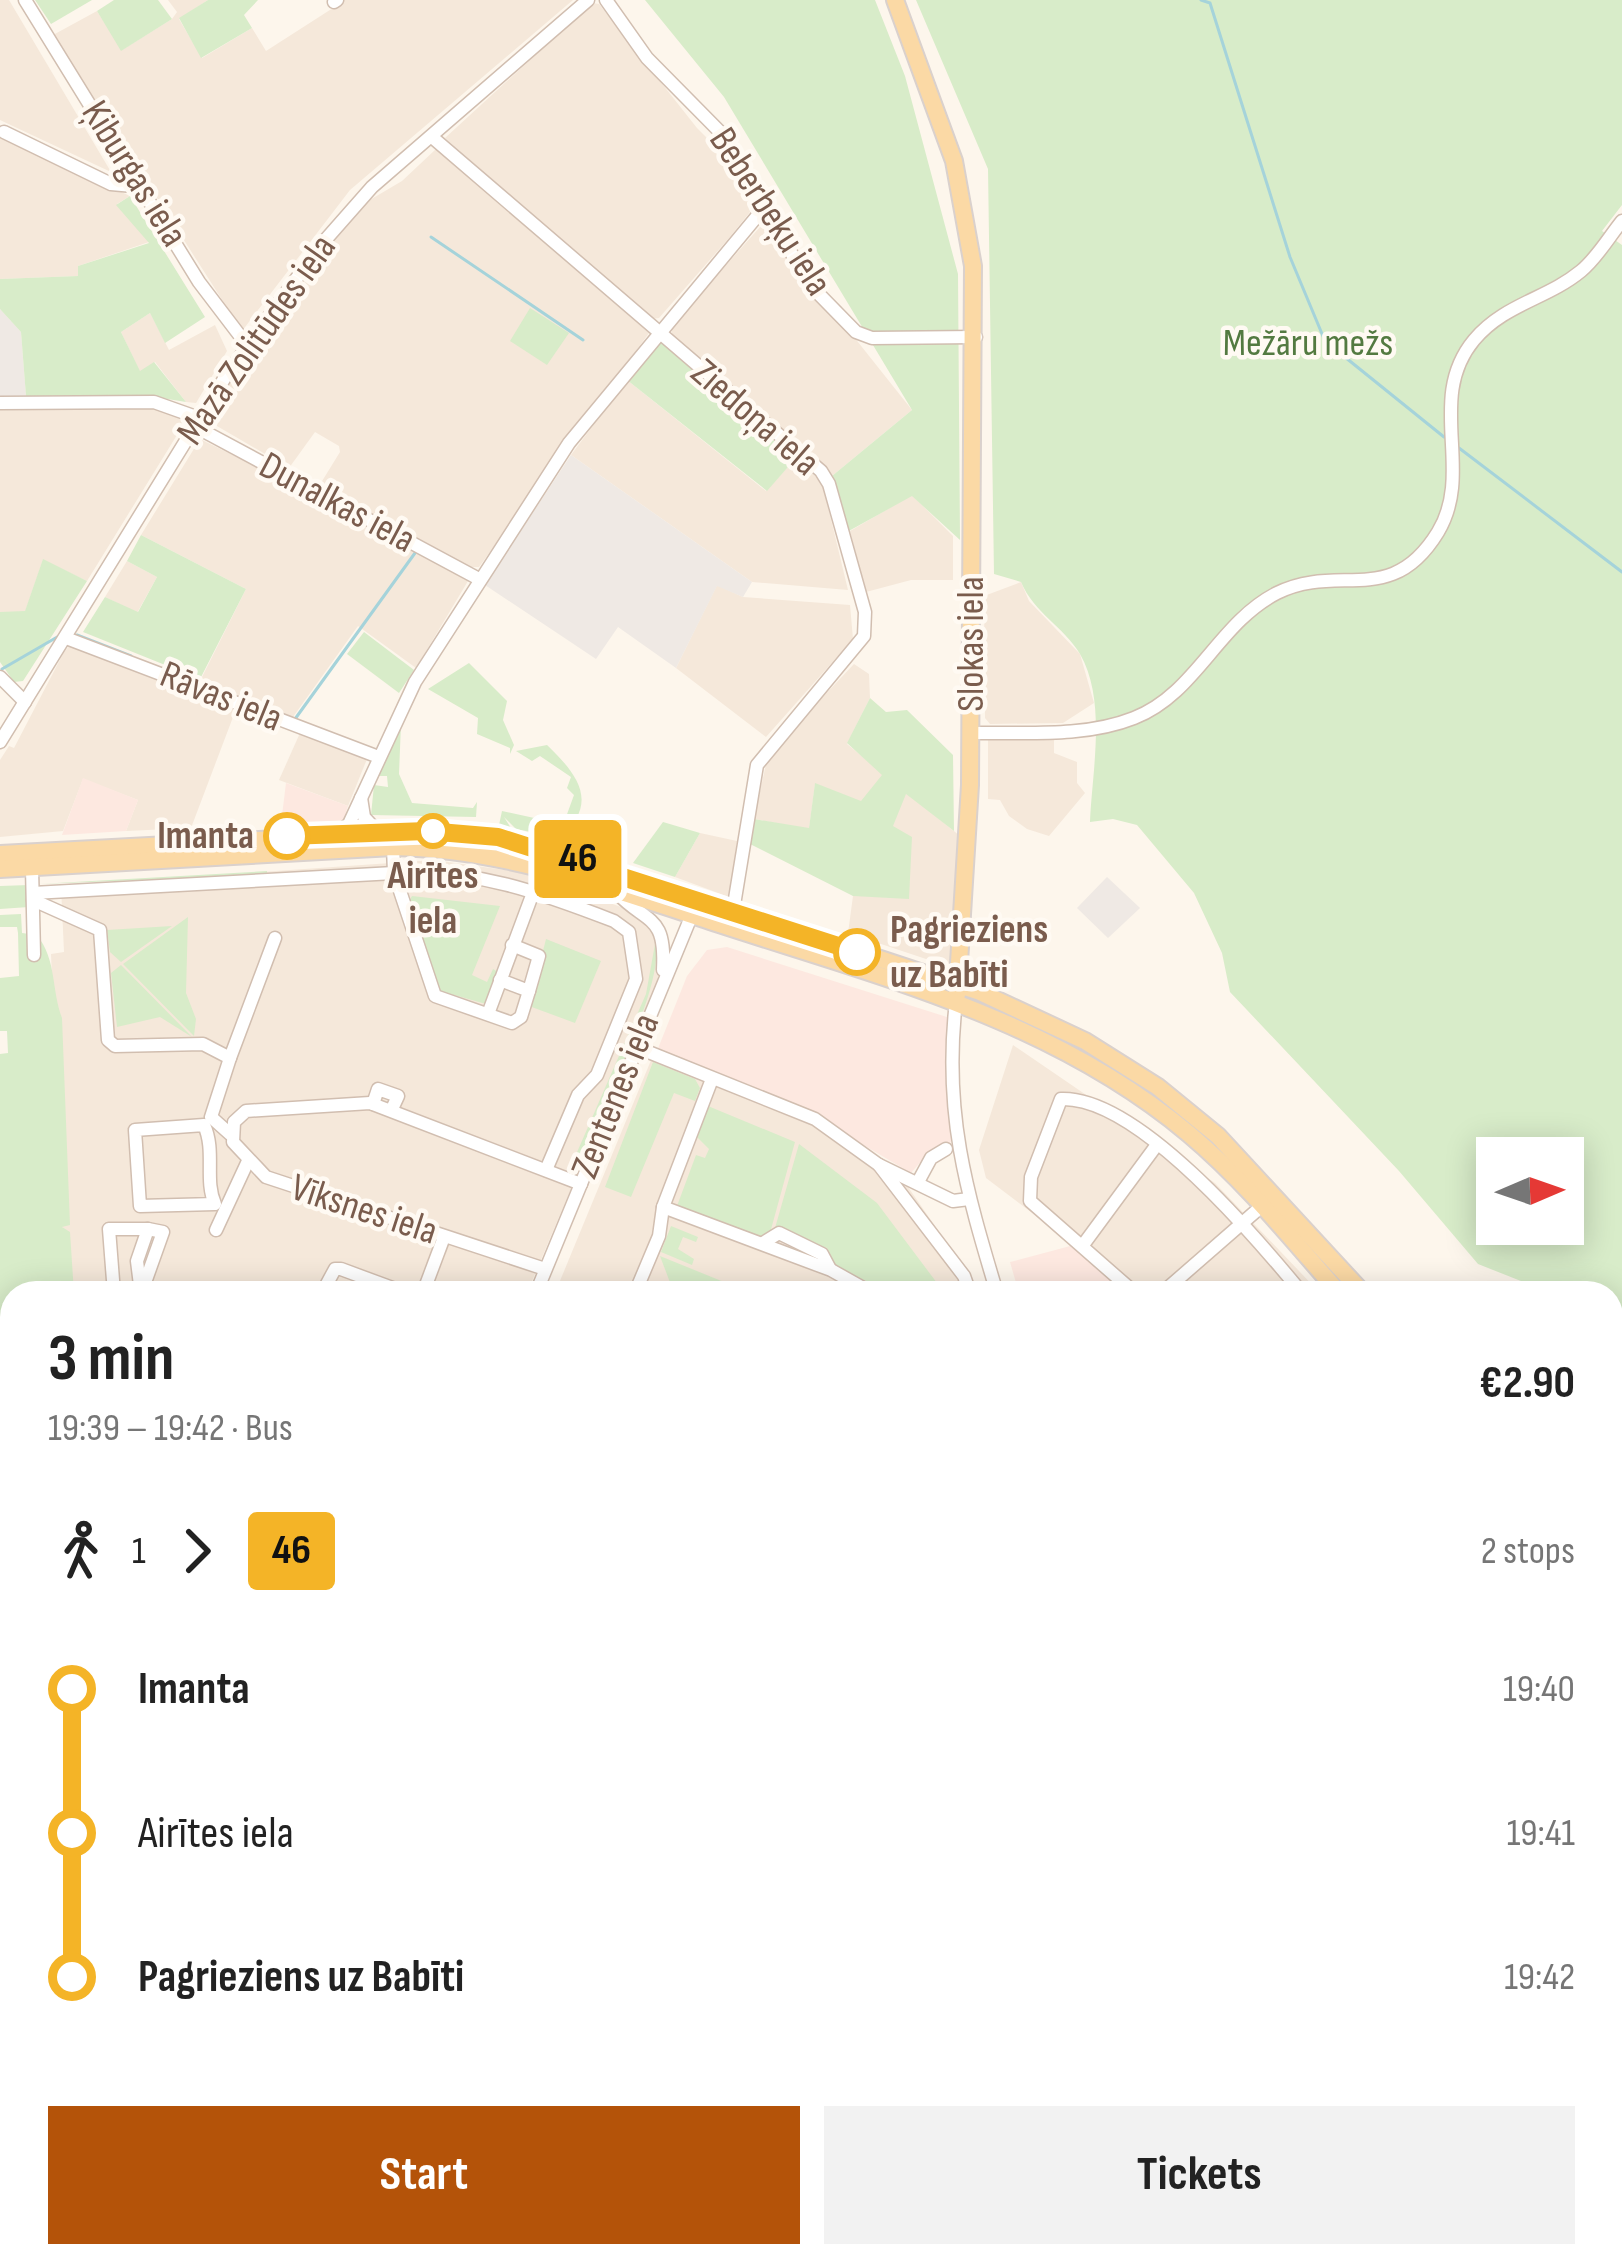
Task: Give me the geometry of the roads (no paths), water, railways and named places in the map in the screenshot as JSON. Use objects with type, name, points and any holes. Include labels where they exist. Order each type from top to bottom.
[{"type":"main road","name":"Slokas iela","points":[[895,0],[942,122],[962,194],[976,337],[971,733],[957,993]]},
{"type":"main road","points":[[0,854],[337,833],[498,837],[695,908],[957,993],[1042,1037],[1123,1084],[1201,1144],[1263,1205],[1329,1281]]},
{"type":"main road","points":[[88,865],[130,855],[137,846]]},
{"type":"main road","points":[[0,869],[393,848],[496,855],[616,891],[733,911],[1084,1041],[1180,1104],[1254,1170],[1352,1281]]},
{"type":"street","name":"Ķiburgas iela","points":[[25,0],[199,282],[247,345]]},
{"type":"street","name":"Mazā Zolitūdes iela","points":[[0,742],[247,345],[355,203],[587,0]]},
{"type":"street","name":"Beberbeķu iela","points":[[606,0],[647,58],[725,137],[756,183],[763,209],[809,284],[864,336],[976,337]]},
{"type":"street","points":[[4,132],[111,184],[144,187]]},
{"type":"street","name":"Ziedoņa iela","points":[[432,137],[821,471],[865,612],[857,647],[757,764],[733,911]]},
{"type":"street","points":[[337,833],[349,824],[376,756],[479,579],[569,443],[763,209]]},
{"type":"street","points":[[971,733],[1055,732],[1139,717],[1170,697],[1223,634],[1261,601],[1313,581],[1355,584],[1392,577],[1421,555],[1450,504],[1447,416],[1458,362],[1502,313],[1581,271],[1622,221]]},
{"type":"street","name":"Dunalkas iela","points":[[0,403],[154,402],[479,579]]},
{"type":"street","name":"Rāvas iela","points":[[66,638],[376,756]]},
{"type":"street","points":[[0,677],[26,702]]},
{"type":"street","points":[[361,796],[364,817],[378,832]]},
{"type":"street","points":[[393,848],[394,873],[435,996],[512,1023],[521,1017],[539,956],[512,945]]},
{"type":"street","points":[[32,868],[34,955]]},
{"type":"street","points":[[33,897],[394,873],[467,873],[534,890],[622,925],[639,972],[597,1075],[578,1094],[546,1170]]},
{"type":"street","points":[[488,1014],[534,890]]},
{"type":"street","points":[[616,891],[660,930],[663,983]]},
{"type":"street","points":[[33,897],[100,930],[108,1040],[115,1046],[203,1044],[230,1058]]},
{"type":"street","name":"Zentenes iela","points":[[540,1281],[695,908]]},
{"type":"street","points":[[275,938],[212,1117],[230,1134],[246,1111],[373,1104],[580,1184]]},
{"type":"street","points":[[500,980],[529,991]]},
{"type":"street","name":"Slokas iela","points":[[957,993],[952,1113],[969,1198],[994,1281]]},
{"type":"street","points":[[636,1047],[815,1120],[879,1165],[951,1200],[969,1198]]},
{"type":"street","points":[[640,1281],[712,1079]]},
{"type":"street","points":[[1122,1281],[1040,1213],[1029,1197],[1061,1100],[1090,1100],[1156,1145],[1244,1222],[1292,1281]]},
{"type":"street","points":[[204,1125],[214,1162],[211,1188],[215,1204],[136,1203],[135,1130],[204,1125]]},
{"type":"street","name":"Vīksnes iela","points":[[230,1134],[266,1177],[545,1269]]},
{"type":"street","points":[[1083,1245],[1156,1145]]},
{"type":"street","points":[[918,1182],[931,1158],[946,1149]]},
{"type":"street","points":[[216,1230],[248,1161]]},
{"type":"street","points":[[879,1165],[945,1249],[963,1281]]},
{"type":"street","points":[[1176,1281],[1263,1205]]},
{"type":"street","points":[[663,1207],[763,1243],[779,1233],[822,1254],[831,1270],[851,1281]]},
{"type":"street","points":[[113,1281],[110,1228],[148,1229],[137,1262],[140,1281]]},
{"type":"street","points":[[428,1281],[444,1237]]},
{"type":"street","points":[[328,1281],[334,1269],[341,1269],[374,1281]]},
{"type":"waterway","points":[[1201,0],[1210,3],[1290,257],[1325,341],[1444,437]]},
{"type":"waterway","points":[[431,237],[583,340]]},
{"type":"waterway","points":[[1459,448],[1622,572]]},
{"type":"waterway","points":[[295,719],[415,553]]},
{"type":"waterway","points":[[77,635],[131,656]]},
{"type":"waterway","points":[[2,669],[59,636]]},
{"type":"place","name":"Airītes iela","points":[[433,831]]},
{"type":"place","name":"Imanta","points":[[287,836]]},
{"type":"place","name":"Pagrieziens uz Babīti","points":[[857,952]]},
{"type":"park label","name":"Mežāru mežs","points":[[1308,343]]}]
